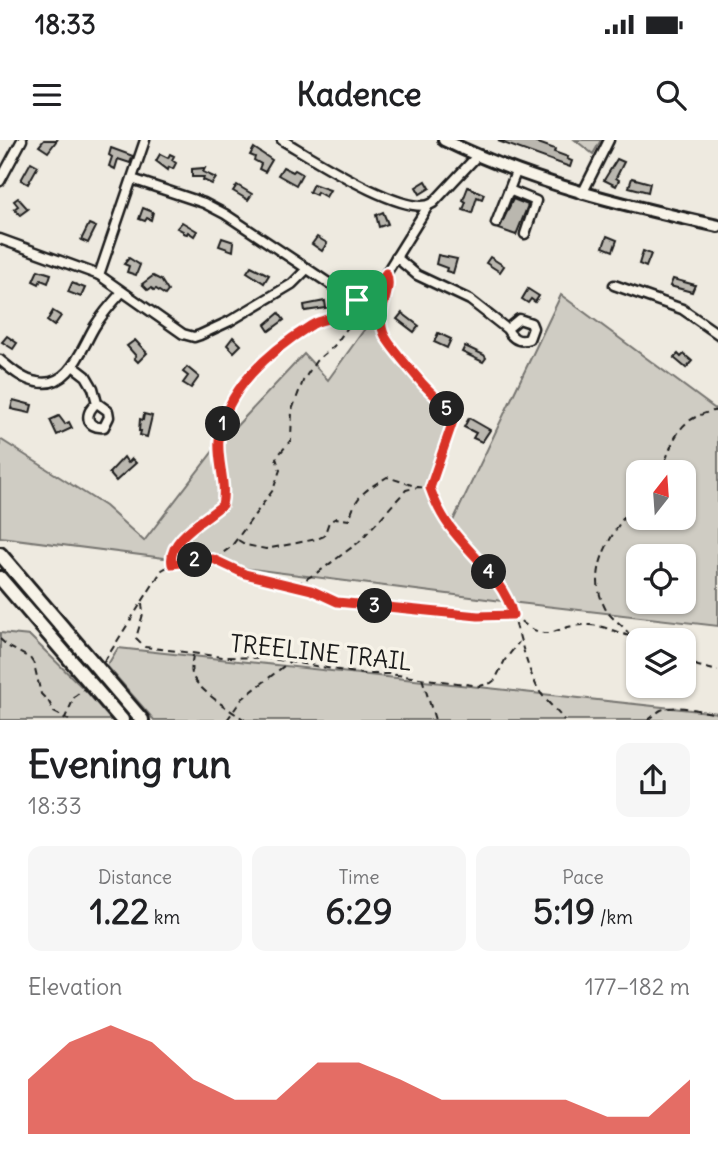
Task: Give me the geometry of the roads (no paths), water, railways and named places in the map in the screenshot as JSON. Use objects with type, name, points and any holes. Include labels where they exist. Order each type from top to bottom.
[{"type":"highway","points":[[0,554],[142,720]]},
{"type":"highway","points":[[0,578],[122,720]]},
{"type":"main road","points":[[444,140],[516,172],[582,194],[718,226]]},
{"type":"street","points":[[0,181],[22,140]]},
{"type":"street","points":[[99,275],[145,140]]},
{"type":"street","points":[[282,140],[361,186],[408,205],[428,206]]},
{"type":"street","points":[[132,180],[204,203],[225,214],[359,300],[370,297],[428,206],[468,168],[472,140]]},
{"type":"street","points":[[582,194],[609,140]]},
{"type":"street","points":[[496,223],[516,172]]},
{"type":"street","points":[[509,190],[536,201],[525,234]]},
{"type":"street","points":[[0,239],[99,275],[184,334],[194,337],[259,305],[292,284],[307,269]]},
{"type":"street","points":[[396,257],[416,275],[470,300],[506,329]]},
{"type":"street","points":[[614,285],[682,309],[718,334]]},
{"type":"street","points":[[0,360],[26,379],[44,383],[55,381],[73,366],[103,313],[122,292]]},
{"type":"street","points":[[73,366],[86,376],[97,403]]},
{"type":"street","points":[[91,684],[99,669]]}]
